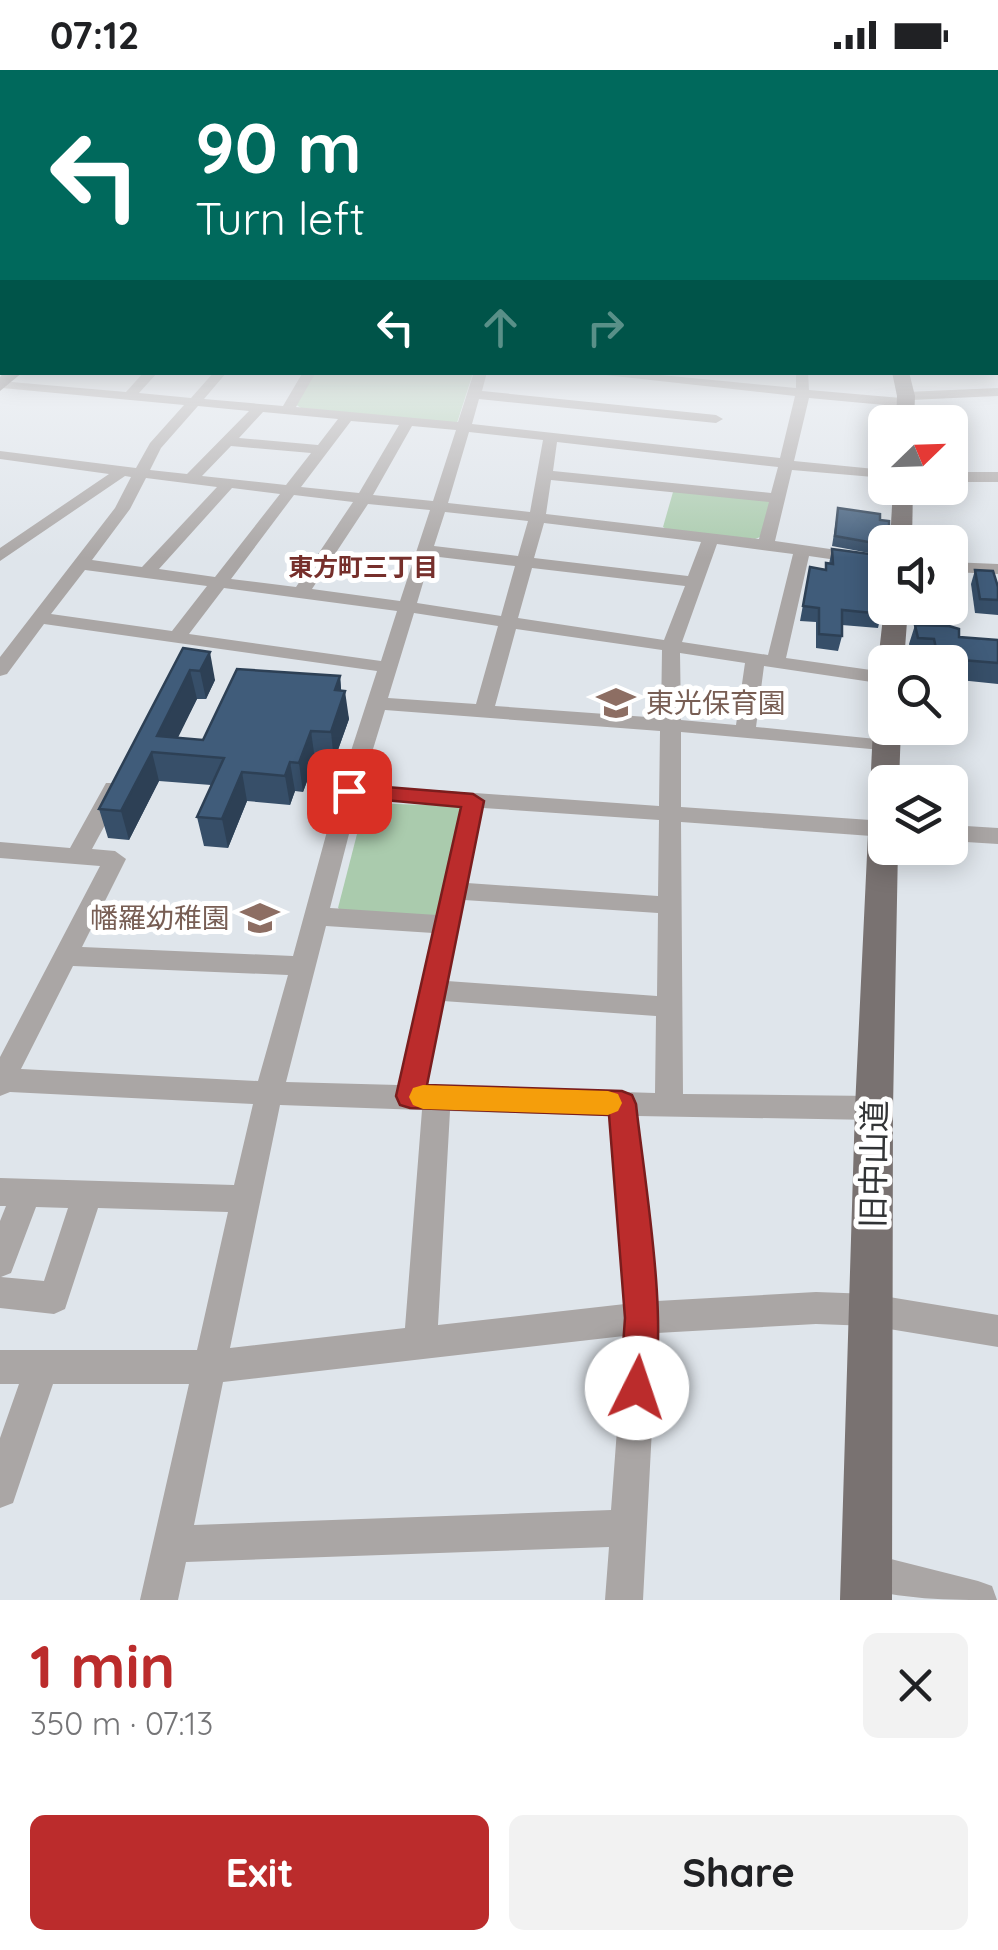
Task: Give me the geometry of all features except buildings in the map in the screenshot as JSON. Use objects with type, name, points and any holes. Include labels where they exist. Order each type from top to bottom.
[{"type":"main road","name":"旧中山道","points":[[866,1586],[882,865]]},
{"type":"street","points":[[0,670],[81,564],[160,439],[184,415]]},
{"type":"street","points":[[190,480],[254,415]]},
{"type":"street","points":[[334,415],[868,472]]},
{"type":"street","points":[[159,1600],[269,1093],[349,791],[468,415]]},
{"type":"street","points":[[698,415],[716,418],[705,454]]},
{"type":"street","points":[[766,544],[797,415]]},
{"type":"street","points":[[186,645],[220,584],[348,417]]},
{"type":"street","points":[[300,594],[408,422]]},
{"type":"street","points":[[484,711],[538,518],[551,437]]},
{"type":"street","points":[[228,441],[322,450]]},
{"type":"street","points":[[0,454],[120,472],[538,518],[777,498]]},
{"type":"street","points":[[0,556],[120,472]]},
{"type":"street","points":[[545,475],[663,509],[711,537],[868,560]]},
{"type":"street","points":[[968,477],[998,477]]},
{"type":"street","points":[[145,574],[228,484]]},
{"type":"street","points":[[670,1105],[671,648],[711,537]]},
{"type":"street","points":[[425,550],[694,582]]},
{"type":"street","points":[[745,732],[802,550]]},
{"type":"street","points":[[81,564],[406,607],[868,676]]},
{"type":"street","points":[[968,568],[998,569]]},
{"type":"street","points":[[40,618],[186,645],[386,667]]},
{"type":"street","points":[[376,703],[745,732],[868,735]]},
{"type":"street","points":[[78,856],[122,773]]},
{"type":"street","points":[[349,791],[868,828]]},
{"type":"street","points":[[421,1342],[424,1097],[433,990],[473,801]]},
{"type":"street","points":[[968,834],[998,836]]},
{"type":"street","points":[[0,850],[116,859],[1,1082],[622,1104],[874,1108]]},
{"type":"street","points":[[454,892],[670,905]]},
{"type":"street","points":[[316,916],[447,925]]},
{"type":"street","points":[[66,956],[303,966]]},
{"type":"street","points":[[433,990],[670,1007]]},
{"type":"street","points":[[622,1104],[642,1318],[624,1600]]},
{"type":"street","points":[[0,1262],[13,1192],[246,1199]]},
{"type":"street","points":[[0,1292],[54,1298],[88,1194]]},
{"type":"street","points":[[0,1367],[211,1367],[642,1318],[816,1308],[872,1310],[998,1330]]},
{"type":"street","points":[[0,1490],[41,1368]]},
{"type":"street","points":[[171,1544],[628,1528]]},
{"type":"street","points":[[866,1586],[978,1600]]},
{"type":"green space","points":[[378,415],[459,415],[457,423]]},
{"type":"green space","points":[[673,492],[771,500],[763,536],[755,539],[668,530],[663,527]]},
{"type":"green space","points":[[365,803],[457,806],[463,811],[440,915],[433,920],[344,913],[338,908]]},
{"type":"slow traffic","points":[[423,1097],[608,1103]]},
{"type":"place","name":"東光保育園","points":[[616,703]]},
{"type":"place","name":"幡羅幼稚園","points":[[260,918]]},
{"type":"district","name":"東方町三丁目","points":[[363,567]]},
{"type":"route","points":[[349,791],[473,801],[410,1096],[622,1104],[642,1318],[637,1388]]}]
